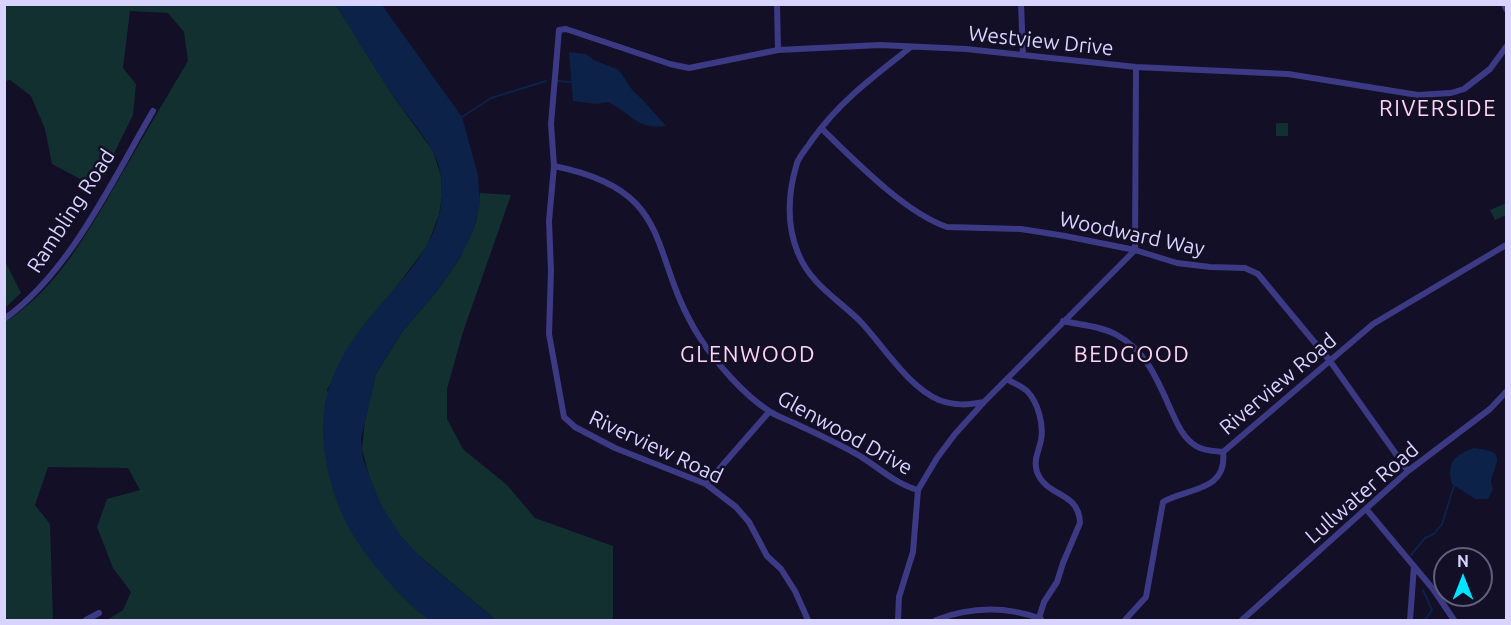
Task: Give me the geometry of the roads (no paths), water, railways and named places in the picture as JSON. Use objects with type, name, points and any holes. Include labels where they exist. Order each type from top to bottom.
[{"type":"street","points":[[777,4],[778,50]]},
{"type":"street","points":[[1022,4],[1023,55]]},
{"type":"street","points":[[1503,4],[1506,9]]},
{"type":"street","name":"Westview Drive","points":[[559,30],[566,29],[689,68],[778,50],[880,45],[912,46],[1136,67],[1288,74],[1413,94],[1437,94],[1464,89],[1480,79],[1506,47]]},
{"type":"street","name":"Riverview Road","points":[[559,30],[551,124],[554,166],[549,221],[551,271],[549,334],[564,417],[575,427],[615,448],[706,484],[736,507],[749,522],[767,556],[781,569],[795,591],[808,621]]},
{"type":"street","points":[[912,46],[848,97],[821,128],[798,160],[789,204],[790,224],[799,256],[811,276],[859,320],[922,390],[939,400],[953,404],[969,406],[984,402]]},
{"type":"street","points":[[1135,250],[1136,67]]},
{"type":"street","name":"Rambling Road","points":[[4,319],[30,297],[57,268],[86,225],[153,111]]},
{"type":"street","name":"Woodward Way","points":[[821,128],[861,167],[906,203],[938,224],[947,227],[1021,229],[1135,250],[1176,263],[1245,268],[1258,274],[1330,361],[1408,471]]},
{"type":"street","name":"Glenwood Drive","points":[[554,166],[597,177],[630,197],[642,209],[652,224],[660,243],[683,307],[701,339],[738,384],[769,412],[854,452],[905,487],[918,490],[955,434],[1063,321],[1105,283],[1135,250]]},
{"type":"street","name":"Riverview Road","points":[[1125,621],[1146,597],[1163,502],[1211,483],[1222,471],[1223,452],[1373,324],[1506,245]]},
{"type":"street","points":[[1063,321],[1107,330],[1129,343],[1151,366],[1180,429],[1188,440],[1198,448],[1223,452]]},
{"type":"street","points":[[936,621],[950,615],[977,609],[1041,620],[1044,602],[1057,582],[1062,563],[1080,523],[1077,506],[1046,485],[1038,474],[1035,462],[1042,439],[1041,417],[1027,391],[1007,379]]},
{"type":"street","name":"Lullwater Road","points":[[1242,621],[1408,471],[1490,410],[1506,392]]},
{"type":"street","points":[[706,484],[769,412]]},
{"type":"street","points":[[898,621],[899,597],[913,552],[918,490]]},
{"type":"street","points":[[1366,510],[1414,565],[1454,621]]},
{"type":"street","points":[[1410,621],[1414,565]]},
{"type":"street","points":[[86,621],[99,613]]},
{"type":"water","points":[[336,5],[382,5],[462,117],[478,175],[480,203],[473,232],[460,258],[437,291],[402,332],[376,374],[361,439],[363,459],[381,505],[403,539],[424,560],[496,620],[434,621],[416,609],[385,578],[356,539],[343,517],[330,480],[323,430],[325,407],[337,367],[360,330],[425,249],[437,224],[442,196],[440,170],[431,148],[386,86]]},
{"type":"water","points":[[569,52],[586,54],[594,60],[619,70],[633,91],[666,126],[656,127],[641,123],[608,102],[597,104],[573,101]]},
{"type":"water","points":[[1474,448],[1496,454],[1497,462],[1491,482],[1493,489],[1488,499],[1475,499],[1452,484],[1450,477],[1453,461]]},
{"type":"waterway","points":[[462,117],[491,98],[546,81]]},
{"type":"waterway","points":[[557,81],[571,82]]},
{"type":"waterway","points":[[1411,555],[1425,538],[1434,534],[1442,524],[1454,486]]},
{"type":"waterway","points":[[1423,590],[1432,610],[1425,620]]},
{"type":"district","name":"RIVERSIDE","points":[[1438,109]]},
{"type":"district","name":"GLENWOOD","points":[[748,355]]},
{"type":"district","name":"BEDGOOD","points":[[1132,355]]}]
